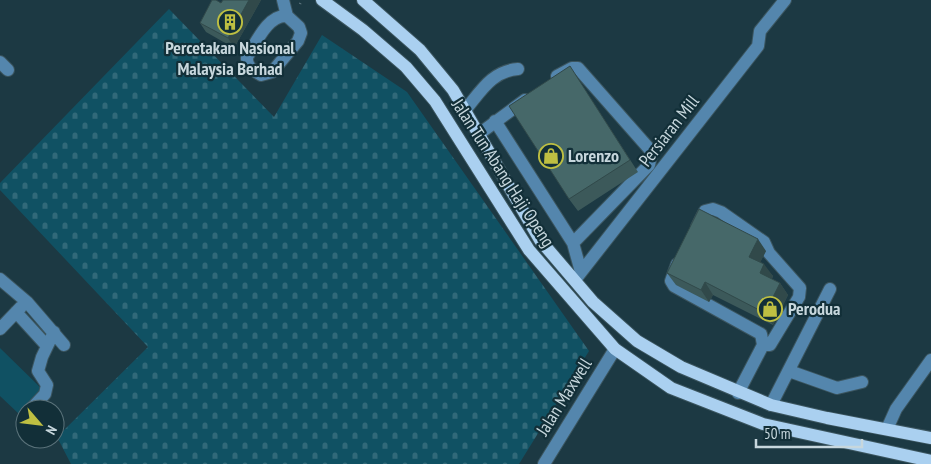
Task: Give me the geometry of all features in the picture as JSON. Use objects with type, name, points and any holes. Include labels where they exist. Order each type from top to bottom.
[{"type":"main road","name":"Jalan Tun Abang Haji Openg","points":[[322,0],[364,30],[406,68],[435,101],[529,250],[615,349],[671,388],[763,424],[917,461],[931,461]]},
{"type":"main road","name":"Jalan Tun Abang Haji Openg","points":[[371,3],[420,50],[453,90],[540,240],[578,276],[592,302],[637,341],[681,367],[738,393],[770,405],[931,438]]},
{"type":"street","points":[[283,0],[286,16],[299,27],[301,34],[298,41],[272,72],[261,75],[250,68],[247,57],[270,22],[277,16],[286,16]]},
{"type":"street","name":"Persiaran Mill","points":[[578,276],[758,46],[760,31],[785,0]]},
{"type":"street","points":[[550,82],[566,70],[578,68],[652,152],[649,165],[573,243]]},
{"type":"street","points":[[466,110],[488,82],[504,70],[518,70]]},
{"type":"street","points":[[479,134],[534,93]]},
{"type":"street","points":[[495,122],[573,243],[578,276]]},
{"type":"street","points":[[691,237],[705,211],[713,209],[721,212],[764,242],[769,253],[800,288],[799,297],[770,345],[763,345]]},
{"type":"street","points":[[682,255],[673,272],[671,281],[674,286],[761,334],[763,345],[738,393]]},
{"type":"street","points":[[0,279],[27,302],[64,346]]},
{"type":"street","points":[[770,405],[789,372],[830,289]]},
{"type":"street","points":[[0,329],[27,302]]},
{"type":"street","points":[[16,312],[48,346]]},
{"type":"street","points":[[40,399],[45,394],[47,385],[38,371],[54,332]]},
{"type":"street","name":"Jalan Maxwell","points":[[544,464],[615,349]]},
{"type":"street","points":[[887,429],[896,409],[931,360]]},
{"type":"street","points":[[789,372],[838,388],[862,382]]},
{"type":"path","points":[[300,4],[302,0]]},
{"type":"green space","points":[[169,9],[274,117],[322,35],[407,92],[589,351],[519,464],[71,464],[63,449],[65,449],[65,429],[148,347],[0,190],[0,183]]},
{"type":"green space","points":[[0,348],[43,390],[34,399],[15,399],[15,410],[0,396]]},
{"type":"building","points":[[212,0],[221,3],[223,0],[249,0],[228,38],[200,23]]},
{"type":"building","points":[[570,66],[630,160],[569,199],[509,106]]},
{"type":"building","points":[[699,209],[758,239],[749,257],[764,264],[760,273],[780,283],[765,313],[705,282],[701,290],[667,273]]},
{"type":"place","name":"Percetakan Nasional Malaysia Berhad","points":[[230,22]]},
{"type":"place","name":"Lorenzo","points":[[551,156]]},
{"type":"place","name":"Perodua","points":[[770,309]]}]
